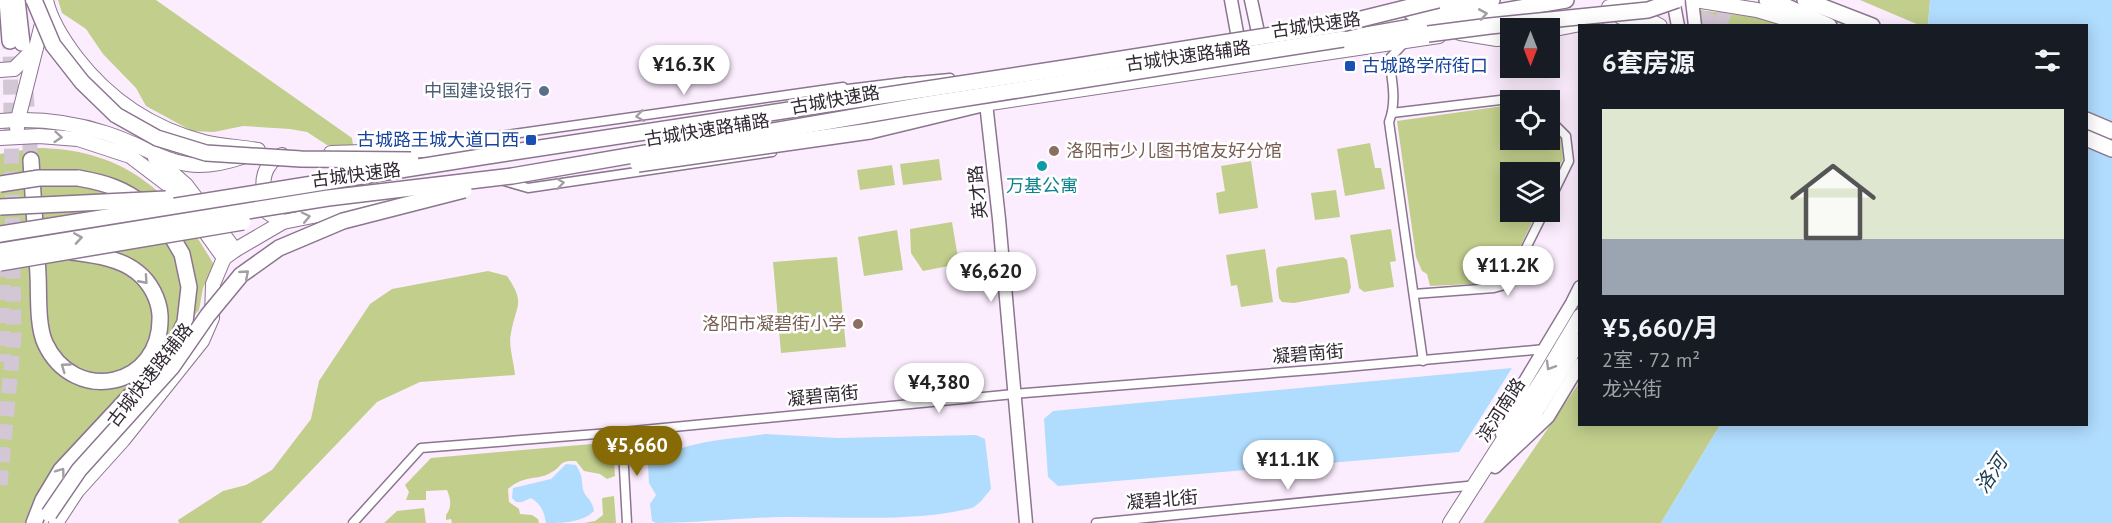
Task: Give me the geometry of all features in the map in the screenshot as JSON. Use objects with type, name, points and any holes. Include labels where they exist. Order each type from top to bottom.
[{"type":"highway","points":[[7,0],[23,44]]},
{"type":"highway","points":[[17,0],[23,44]]},
{"type":"highway","name":"古城快速路","points":[[0,251],[328,198],[508,178],[1342,31],[1438,0]]},
{"type":"highway","points":[[1342,31],[1492,0]]},
{"type":"highway","points":[[1342,31],[1566,0]]},
{"type":"highway","name":"古城快速路","points":[[0,234],[481,157],[1071,67],[1342,31],[1428,34],[1592,17],[1648,10],[1675,0]]},
{"type":"highway","points":[[1767,0],[1825,24]]},
{"type":"highway","points":[[1804,0],[1868,24]]},
{"type":"highway","points":[[42,2],[53,45],[82,82],[116,115],[157,138],[206,153],[301,159],[395,161],[481,157],[578,135],[836,94],[975,76]]},
{"type":"highway","points":[[50,520],[80,470],[172,367],[208,315],[241,275],[279,248],[343,221],[508,178],[597,170],[870,131],[990,103]]},
{"type":"highway","points":[[2088,121],[2112,131]]},
{"type":"highway","points":[[2088,139],[2112,149]]},
{"type":"highway","points":[[31,160],[40,315],[44,341],[59,365],[80,378],[98,381],[120,380],[140,368],[153,353],[161,331],[160,307],[151,286],[136,271],[108,258],[72,252]]},
{"type":"highway","points":[[0,184],[39,178],[78,178],[104,182],[129,192],[156,215],[168,229],[182,254],[189,287],[185,322],[171,352],[61,470],[43,500],[34,523]]},
{"type":"highway","points":[[0,207],[238,197]]},
{"type":"highway","points":[[0,263],[252,220],[328,198]]},
{"type":"main road","points":[[1231,0],[1243,66]]},
{"type":"main road","points":[[1251,0],[1265,63]]},
{"type":"main road","name":"古城快速路辅路","points":[[42,2],[63,40],[94,80],[121,105],[165,129],[204,142],[261,151],[326,153],[482,150],[607,133],[1444,0]]},
{"type":"main road","name":"古城快速路辅路","points":[[50,520],[123,440],[202,341],[212,318],[213,284],[229,254],[283,222],[508,178],[990,103],[1405,42],[1591,10],[1665,0]]},
{"type":"main road","points":[[1675,0],[1678,24]]},
{"type":"main road","points":[[1695,24],[1694,0],[1757,10],[1803,24]]},
{"type":"main road","points":[[1826,0],[1854,17]]},
{"type":"main road","points":[[0,70],[14,69],[42,2]]},
{"type":"main road","points":[[1584,24],[1623,17],[1647,19],[1656,24]]},
{"type":"main road","points":[[1560,28],[1578,25]]},
{"type":"main road","points":[[1460,33],[1500,39]]},
{"type":"main road","points":[[17,136],[23,44]]},
{"type":"main road","name":"英才路","points":[[975,76],[990,103],[1026,523]]},
{"type":"main road","points":[[137,113],[147,152],[186,185],[229,254]]},
{"type":"main road","points":[[0,121],[55,120],[124,139],[147,152],[189,166],[205,166],[261,151]]},
{"type":"main road","points":[[0,138],[17,136],[78,139],[130,156],[176,191],[229,254]]},
{"type":"main road","points":[[283,222],[267,212],[263,192],[264,178],[269,164],[286,152]]},
{"type":"main road","points":[[1493,463],[1524,383],[1578,291]]},
{"type":"main road","name":"滨河南路","points":[[1493,463],[1578,319]]},
{"type":"main road","name":"滨河南路","points":[[1450,523],[1493,463],[1539,407],[1578,343]]},
{"type":"main road","points":[[1493,463],[1548,417],[1578,367]]},
{"type":"main road","name":"英才路","points":[[1016,394],[1032,523]]},
{"type":"main road","name":"滨河南路","points":[[1460,523],[1478,484]]},
{"type":"street","points":[[1405,42],[1389,59],[1394,90],[1389,122],[1423,360]]},
{"type":"street","points":[[1392,113],[1500,100]]},
{"type":"street","points":[[1560,130],[1566,136],[1569,161],[1560,179]]},
{"type":"street","points":[[1414,294],[1494,288],[1505,285],[1511,278],[1539,222]]},
{"type":"street","name":"凝碧南街","points":[[353,523],[421,448],[1545,349]]},
{"type":"street","points":[[622,432],[627,523]]},
{"type":"street","name":"凝碧北街","points":[[1096,523],[1478,484]]},
{"type":"green space","points":[[58,0],[156,0],[352,138],[353,145],[337,147],[327,145],[307,132],[290,129],[243,126],[214,132],[192,131],[146,106],[136,88],[103,54],[86,29],[62,13]]},
{"type":"green space","points":[[1860,0],[1930,0],[1928,24],[1917,24]]},
{"type":"green space","points":[[1699,10],[1768,19],[1783,24],[1703,24]]},
{"type":"green space","points":[[1500,106],[1500,150],[1560,150],[1561,138],[1563,159],[1560,165],[1560,162],[1500,162],[1500,222],[1532,222],[1504,280],[1494,283],[1430,286],[1427,274],[1422,271],[1416,257],[1397,121]]},
{"type":"green space","points":[[1370,143],[1375,168],[1381,168],[1385,189],[1345,196],[1337,149]]},
{"type":"green space","points":[[35,148],[66,150],[94,156],[142,179],[162,195],[181,216],[214,265],[203,288],[199,310],[27,523],[0,523],[0,154]]},
{"type":"green space","points":[[939,159],[942,180],[903,185],[900,164]]},
{"type":"green space","points":[[1251,161],[1258,208],[1219,214],[1216,193],[1225,191],[1221,166]]},
{"type":"green space","points":[[892,165],[895,185],[860,190],[857,170]]},
{"type":"green space","points":[[1336,190],[1340,217],[1315,220],[1311,193]]},
{"type":"green space","points":[[952,222],[959,264],[923,271],[911,253],[910,229]]},
{"type":"green space","points":[[1391,229],[1396,261],[1390,262],[1394,287],[1364,292],[1359,288],[1350,235]]},
{"type":"green space","points":[[897,230],[903,270],[864,276],[858,237]]},
{"type":"green space","points":[[1265,249],[1273,302],[1241,307],[1237,285],[1231,286],[1226,255]]},
{"type":"green space","points":[[837,257],[846,347],[781,353],[773,262]]},
{"type":"green space","points":[[1343,257],[1347,260],[1351,287],[1349,293],[1294,303],[1282,302],[1279,298],[1276,270],[1278,267]]},
{"type":"green space","points":[[488,271],[507,276],[518,299],[510,338],[515,375],[420,382],[377,402],[261,523],[179,523],[178,520],[223,491],[246,485],[272,470],[311,419],[319,381],[370,304],[392,289]]},
{"type":"green space","points":[[1578,384],[1578,426],[1719,426],[1661,523],[1483,523]]},
{"type":"green space","points":[[603,443],[612,454],[615,476],[607,479],[600,474],[584,471],[576,461],[570,461],[563,462],[547,475],[520,481],[508,489],[509,502],[519,509],[520,514],[532,515],[538,519],[539,523],[452,523],[451,519],[446,520],[450,503],[447,490],[426,491],[426,500],[406,500],[409,492],[405,485],[431,458]]},
{"type":"green space","points":[[614,496],[616,523],[584,523],[595,521],[603,515],[602,498]]},
{"type":"green space","points":[[424,508],[426,523],[384,523],[397,511]]},
{"type":"water","name":"洛河","points":[[1930,0],[2112,0],[2112,523],[1661,523],[1719,426],[2088,426],[2088,24],[1928,24]]},
{"type":"water","points":[[1512,368],[1459,452],[1058,486],[1048,477],[1044,419],[1053,411]]},
{"type":"water","points":[[765,434],[837,438],[976,435],[985,439],[991,489],[972,508],[925,516],[780,517],[671,523],[652,521],[650,504],[656,495],[649,483],[648,465],[675,450],[704,442]]},
{"type":"water","points":[[566,464],[576,465],[580,472],[584,492],[592,503],[594,511],[589,515],[572,522],[546,523],[542,508],[534,500],[531,498],[516,502],[512,498],[513,488],[551,479]]},
{"type":"tunnel","points":[[1706,24],[1714,0]]},
{"type":"tunnel","points":[[1721,24],[1729,0]]},
{"type":"tunnel","points":[[0,485],[14,336],[10,41]]},
{"type":"tunnel","points":[[26,92],[31,160]]},
{"type":"tunnel","points":[[0,239],[3,277],[3,362]]},
{"type":"place","name":"古城路学府街口","points":[[1350,66]]},
{"type":"place","name":"中国建设银行","points":[[544,91]]},
{"type":"place","name":"古城路王城大道口西","points":[[531,140]]},
{"type":"place","name":"洛阳市少儿图书馆友好分馆","points":[[1054,151]]},
{"type":"place","name":"万基公寓","points":[[1042,166]]},
{"type":"place","name":"洛阳市凝碧街小学","points":[[858,324]]}]
